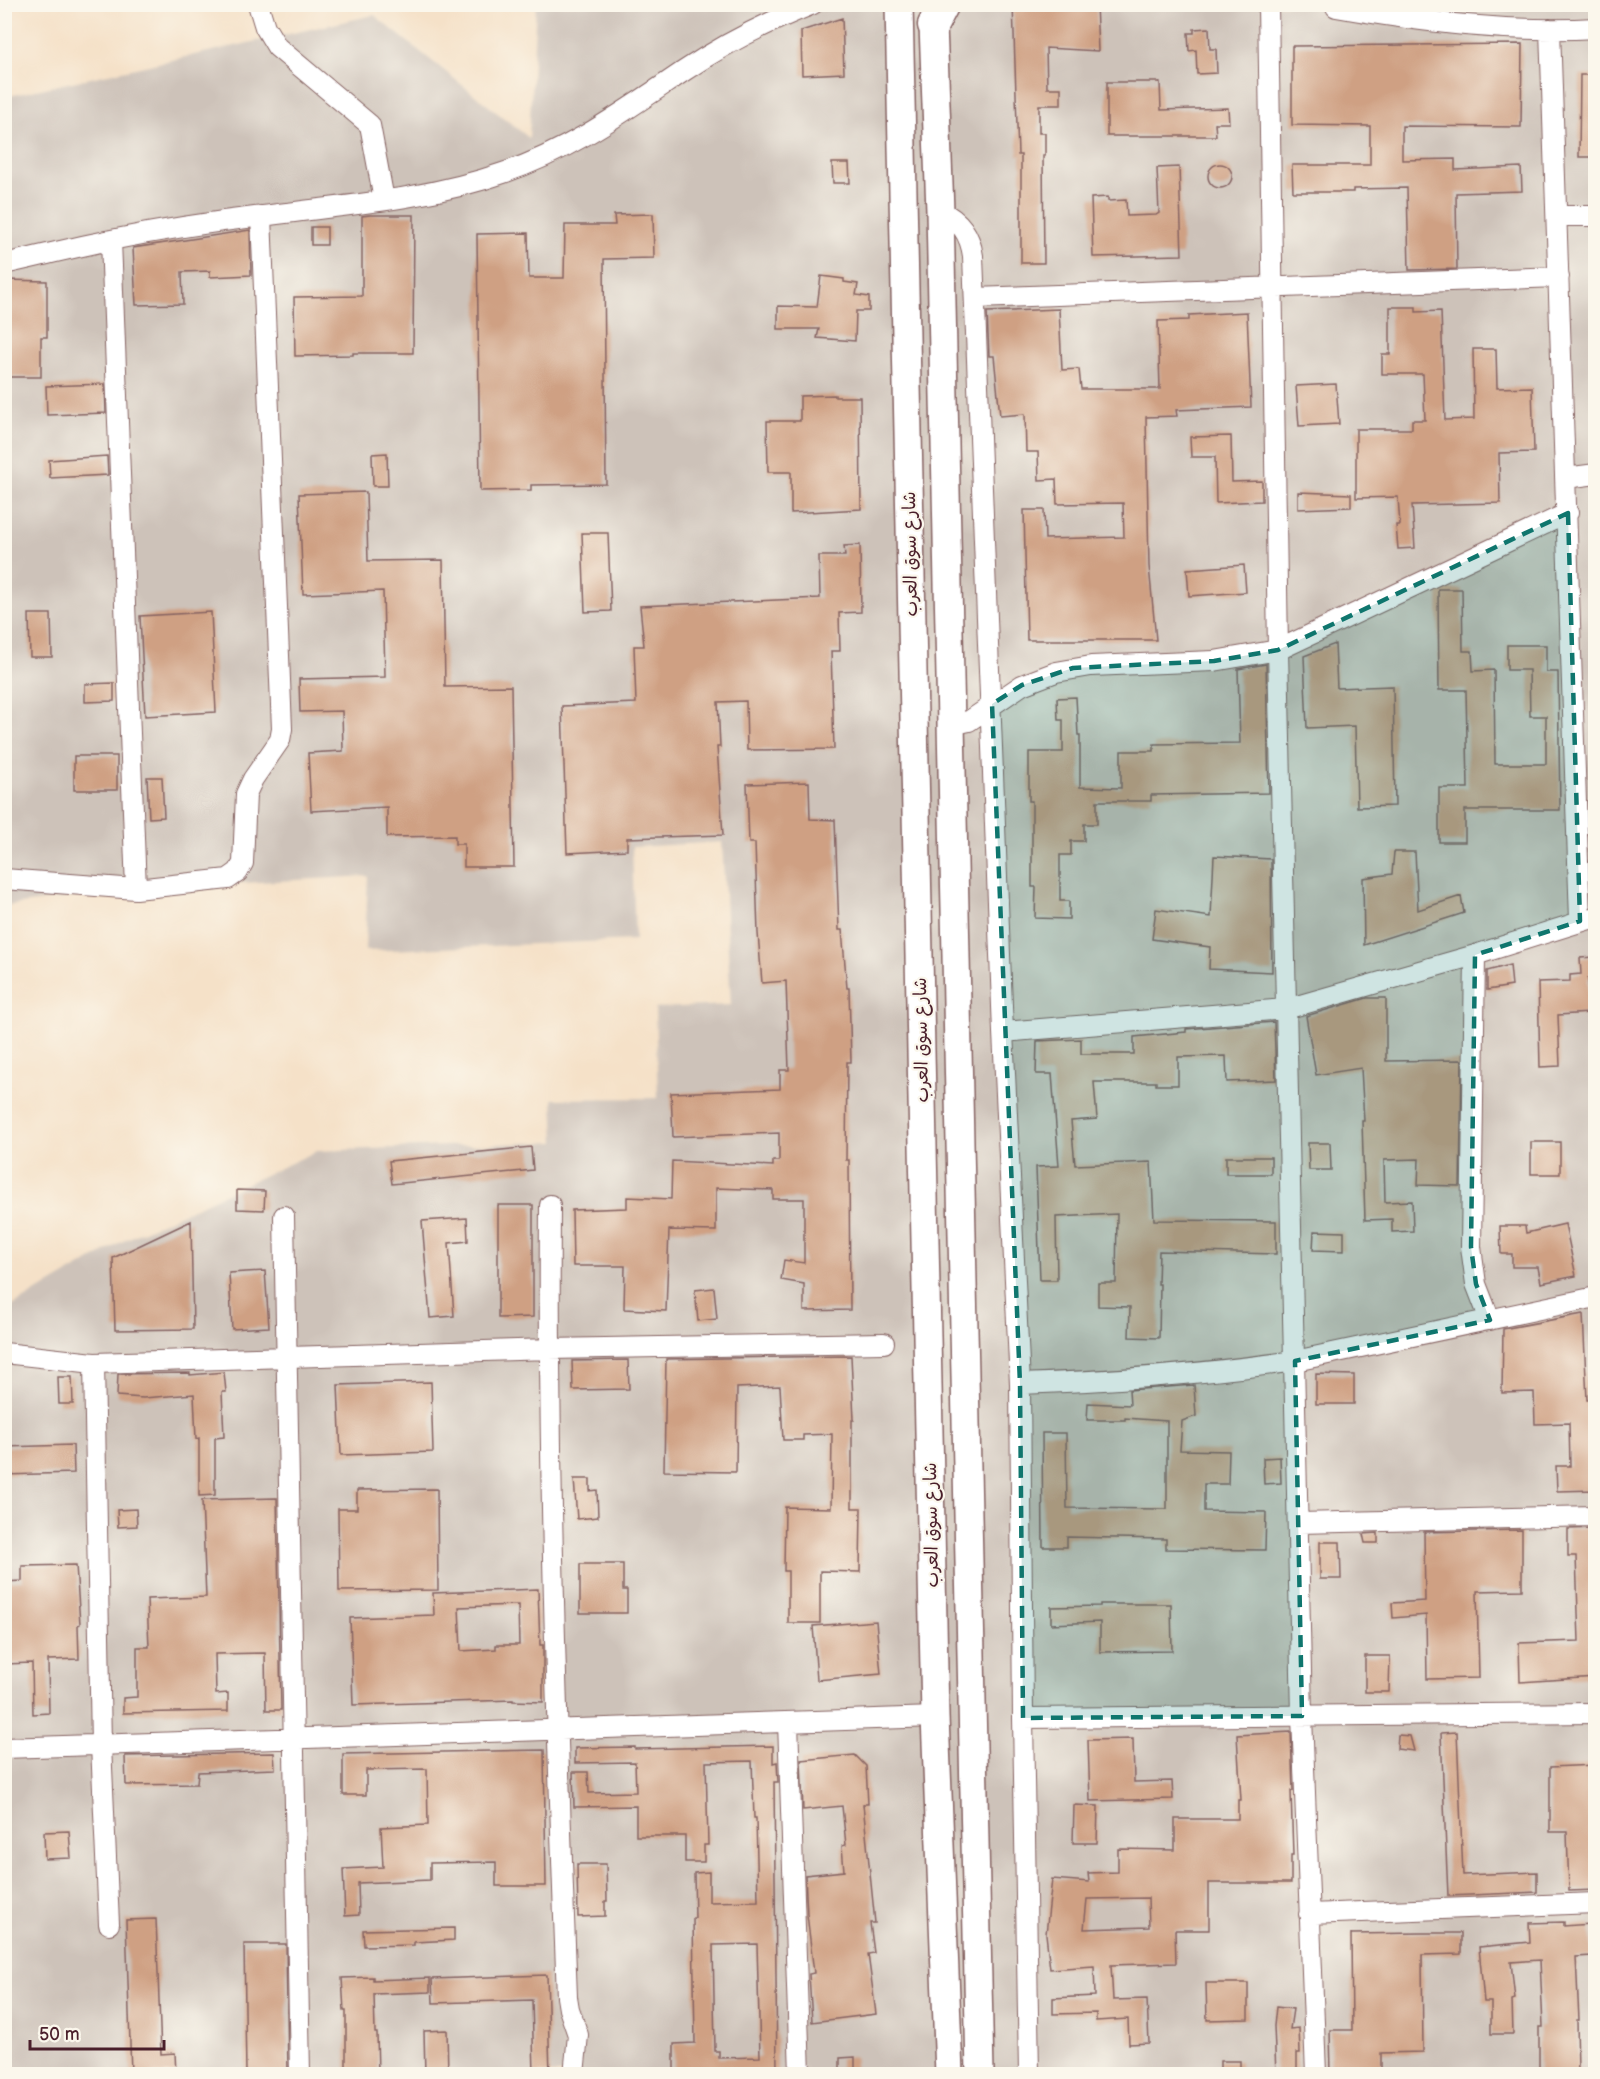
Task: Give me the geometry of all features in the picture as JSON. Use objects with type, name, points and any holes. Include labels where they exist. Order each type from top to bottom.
[{"type":"main road","name":"شارع سوق العرب","points":[[899,4],[935,1717],[950,2074]]},
{"type":"main road","points":[[939,15],[940,211],[980,2074]]},
{"type":"street","points":[[258,4],[265,27],[277,47],[370,125],[384,200]]},
{"type":"street","points":[[4,264],[111,240],[453,188],[502,174],[531,164],[610,121],[718,50],[752,31],[813,4]]},
{"type":"street","points":[[1268,4],[1278,650],[1302,1716],[1316,2074]]},
{"type":"street","points":[[1335,7],[1456,24],[1550,29],[1596,28]]},
{"type":"street","points":[[1003,1032],[1286,1009],[1475,955],[1588,919],[1566,478],[1550,29]]},
{"type":"street","points":[[940,211],[957,221],[969,237],[973,256],[1003,1032],[1020,1384],[1029,2074]]},
{"type":"street","points":[[4,879],[136,889],[228,879],[238,872],[243,863],[246,795],[253,779],[280,740],[282,729],[261,216]]},
{"type":"street","points":[[1557,216],[1596,216]]},
{"type":"street","points":[[111,240],[136,889]]},
{"type":"street","points":[[975,298],[1559,277]]},
{"type":"street","points":[[1566,478],[1596,474]]},
{"type":"street","points":[[951,725],[977,717],[992,704],[1022,685],[1073,668],[1214,661],[1278,650],[1568,513]]},
{"type":"street","points":[[1475,955],[1471,1247],[1476,1284],[1490,1320]]},
{"type":"street","points":[[550,1205],[549,1349],[557,1730],[567,1996],[578,2034],[574,2074]]},
{"type":"street","points":[[284,1216],[300,2074]]},
{"type":"street","points":[[1020,1384],[1181,1374],[1295,1361],[1596,1297]]},
{"type":"street","points":[[4,1353],[94,1363],[549,1349],[884,1343]]},
{"type":"street","points":[[94,1363],[101,1745],[109,1924]]},
{"type":"street","points":[[1299,1523],[1596,1516]]},
{"type":"street","points":[[1023,1718],[1596,1713]]},
{"type":"street","points":[[4,1748],[935,1717]]},
{"type":"street","points":[[788,1722],[800,2074]]},
{"type":"street","points":[[1309,1914],[1596,1903]]},
{"type":"highlighted area","points":[[1568,513],[1580,921],[1475,955],[1471,1247],[1476,1284],[1490,1320],[1295,1361],[1302,1716],[1023,1718],[1020,1384],[992,704],[1022,685],[1073,668],[1214,661],[1278,650]]},
{"type":"shaded area","points":[[536,5],[1595,5],[1595,2074],[5,2074],[4,1311],[127,1239],[317,1151],[555,1142],[553,1099],[658,1098],[655,1008],[731,1005],[722,842],[632,847],[635,940],[365,951],[368,876],[136,889],[5,906],[5,97],[374,15],[529,138]]},
{"type":"building","points":[[1013,4],[1096,4],[1098,51],[1046,48],[1047,88],[1061,88],[1061,105],[1039,105],[1039,133],[1045,133],[1045,155],[1043,155],[1044,263],[1021,263],[1021,155],[1018,155]]},
{"type":"building","points":[[842,18],[844,73],[802,75],[801,31]]},
{"type":"building","points":[[1209,28],[1210,49],[1216,49],[1217,73],[1197,74],[1196,50],[1189,51],[1188,33],[1194,33],[1194,29]]},
{"type":"building","points":[[1522,44],[1521,127],[1402,126],[1402,160],[1455,159],[1455,170],[1521,167],[1522,191],[1456,193],[1457,269],[1409,270],[1407,188],[1353,189],[1353,192],[1293,192],[1292,165],[1370,165],[1370,126],[1292,125],[1292,46]]},
{"type":"building","points":[[1580,75],[1595,75],[1594,157],[1579,157]]},
{"type":"building","points":[[1107,82],[1160,82],[1161,110],[1228,108],[1229,123],[1215,123],[1216,136],[1107,136]]},
{"type":"building","points":[[832,163],[849,163],[850,183],[833,183]]},
{"type":"building","points":[[1220,164],[1229,167],[1232,176],[1229,185],[1220,188],[1211,185],[1208,176],[1211,167]]},
{"type":"building","points":[[1179,167],[1182,255],[1093,257],[1091,198],[1108,197],[1108,201],[1126,200],[1127,216],[1156,215],[1159,213],[1157,168]]},
{"type":"building","points":[[653,214],[654,258],[604,259],[606,484],[531,485],[531,490],[480,491],[477,234],[528,233],[529,278],[564,278],[565,225],[615,225],[614,215]]},
{"type":"building","points":[[414,215],[413,353],[295,356],[294,297],[362,296],[362,216]]},
{"type":"building","points":[[311,227],[327,227],[327,245],[311,245]]},
{"type":"building","points":[[250,230],[251,275],[210,277],[210,271],[182,272],[183,304],[136,305],[133,248]]},
{"type":"building","points":[[821,276],[844,279],[844,282],[858,284],[856,295],[869,297],[869,311],[856,311],[855,341],[817,338],[819,329],[778,329],[778,306],[817,307]]},
{"type":"building","points":[[4,280],[47,281],[47,337],[41,337],[41,377],[4,377]]},
{"type":"building","points":[[1390,307],[1416,307],[1416,312],[1441,311],[1445,420],[1474,419],[1473,349],[1496,349],[1497,388],[1532,387],[1534,452],[1499,453],[1500,503],[1412,505],[1415,548],[1398,549],[1396,525],[1400,525],[1398,497],[1356,498],[1356,429],[1412,429],[1412,420],[1425,420],[1423,374],[1382,374],[1382,354],[1390,354]]},
{"type":"building","points":[[1059,309],[1062,370],[1079,369],[1081,389],[1160,389],[1158,321],[1189,320],[1189,315],[1247,312],[1251,407],[1176,410],[1177,416],[1146,417],[1149,566],[1156,640],[1027,640],[1024,510],[1044,510],[1045,539],[1124,537],[1123,503],[1057,504],[1056,479],[1039,480],[1038,452],[1026,452],[1025,414],[1000,416],[994,356],[989,356],[987,312]]},
{"type":"building","points":[[105,384],[106,413],[47,415],[46,386]]},
{"type":"building","points":[[1336,384],[1339,424],[1299,426],[1296,386]]},
{"type":"building","points":[[835,395],[835,397],[860,397],[861,509],[791,513],[791,472],[768,472],[767,421],[800,421],[800,396]]},
{"type":"building","points":[[1231,436],[1232,482],[1262,481],[1262,501],[1216,503],[1215,457],[1191,457],[1190,437]]},
{"type":"building","points":[[387,453],[388,486],[373,486],[372,454]]},
{"type":"building","points":[[107,456],[108,475],[50,478],[49,460]]},
{"type":"building","points":[[366,492],[368,561],[443,560],[445,687],[511,686],[514,867],[464,867],[464,844],[455,844],[455,836],[387,837],[387,807],[311,811],[308,753],[343,751],[342,711],[300,712],[299,679],[385,677],[383,591],[303,594],[299,494]]},
{"type":"building","points":[[1298,492],[1351,494],[1351,507],[1298,509]]},
{"type":"building","points":[[582,533],[608,533],[611,611],[585,612]]},
{"type":"building","points":[[860,545],[861,612],[839,613],[840,651],[831,651],[834,749],[747,750],[746,701],[718,702],[720,747],[717,747],[723,835],[627,838],[627,850],[567,853],[562,706],[636,703],[634,646],[644,646],[640,606],[820,598],[819,556],[845,556],[844,546]]},
{"type":"building","points":[[1244,565],[1246,592],[1189,596],[1187,569]]},
{"type":"building","points":[[1438,589],[1462,589],[1463,651],[1472,651],[1473,671],[1494,670],[1495,764],[1546,764],[1546,716],[1530,716],[1529,670],[1507,670],[1507,645],[1546,645],[1546,672],[1558,672],[1560,810],[1465,810],[1465,842],[1439,842],[1439,788],[1468,788],[1466,690],[1439,690]]},
{"type":"building","points":[[211,612],[216,712],[145,716],[140,616]]},
{"type":"building","points":[[29,614],[51,614],[52,657],[30,657]]},
{"type":"building","points":[[1335,644],[1337,688],[1393,686],[1395,806],[1357,807],[1355,726],[1307,728],[1304,656]]},
{"type":"building","points":[[1266,664],[1269,793],[1151,795],[1151,801],[1097,801],[1097,824],[1084,824],[1084,841],[1071,841],[1071,855],[1060,855],[1060,901],[1069,901],[1069,919],[1035,918],[1036,887],[1032,887],[1032,801],[1029,801],[1029,752],[1063,752],[1063,720],[1058,720],[1057,698],[1076,697],[1078,735],[1080,735],[1080,787],[1121,788],[1121,751],[1154,751],[1154,744],[1240,743],[1238,669]]},
{"type":"building","points":[[114,683],[114,701],[85,702],[85,684]]},
{"type":"building","points":[[74,756],[117,756],[117,790],[74,790]]},
{"type":"building","points":[[147,777],[162,777],[164,817],[149,818]]},
{"type":"building","points":[[809,782],[810,819],[835,820],[839,930],[842,930],[847,988],[849,988],[851,1062],[847,1062],[846,1160],[849,1160],[850,1310],[804,1311],[804,1284],[781,1280],[784,1260],[804,1263],[804,1199],[773,1199],[773,1190],[716,1188],[716,1231],[669,1230],[666,1311],[624,1309],[625,1266],[573,1266],[572,1210],[627,1208],[627,1197],[671,1199],[672,1161],[773,1166],[773,1161],[779,1161],[779,1133],[673,1137],[671,1093],[780,1089],[780,1070],[789,1070],[786,981],[762,983],[755,843],[749,843],[747,784]]},
{"type":"building","points":[[1394,852],[1415,852],[1418,910],[1461,896],[1464,913],[1364,945],[1363,878],[1392,874]]},
{"type":"building","points":[[1214,856],[1271,859],[1272,972],[1209,969],[1210,947],[1152,939],[1156,909],[1211,917]]},
{"type":"building","points":[[1594,957],[1595,978],[1588,978],[1590,1013],[1558,1015],[1560,1066],[1540,1067],[1538,982],[1570,981],[1570,975],[1581,974],[1580,958]]},
{"type":"building","points":[[1510,965],[1512,986],[1487,990],[1487,971]]},
{"type":"building","points":[[1367,998],[1386,998],[1386,1061],[1462,1060],[1460,1186],[1418,1185],[1419,1159],[1384,1160],[1385,1202],[1412,1201],[1413,1231],[1392,1232],[1392,1219],[1365,1220],[1361,1068],[1316,1075],[1306,1016]]},
{"type":"building","points":[[1274,1022],[1276,1080],[1227,1082],[1226,1056],[1178,1057],[1178,1085],[1156,1085],[1156,1082],[1094,1082],[1097,1119],[1071,1121],[1075,1165],[1151,1162],[1154,1220],[1276,1221],[1276,1254],[1159,1251],[1159,1338],[1129,1337],[1130,1307],[1098,1306],[1098,1283],[1116,1283],[1117,1214],[1056,1217],[1057,1280],[1040,1280],[1036,1167],[1059,1166],[1052,1074],[1036,1074],[1037,1041],[1081,1039],[1081,1054],[1134,1054],[1134,1037],[1186,1032],[1186,1029]]},
{"type":"building","points":[[1531,1142],[1560,1142],[1560,1174],[1531,1174]]},
{"type":"building","points":[[1308,1143],[1330,1143],[1331,1170],[1309,1170]]},
{"type":"building","points":[[531,1147],[533,1170],[392,1184],[389,1161]]},
{"type":"building","points":[[1226,1157],[1271,1157],[1271,1174],[1226,1174]]},
{"type":"building","points":[[237,1190],[265,1191],[264,1210],[237,1209]]},
{"type":"building","points":[[498,1205],[533,1205],[533,1317],[498,1318]]},
{"type":"building","points":[[467,1218],[468,1241],[449,1243],[454,1316],[430,1318],[422,1221]]},
{"type":"building","points":[[191,1221],[193,1329],[115,1330],[113,1258]]},
{"type":"building","points":[[1565,1224],[1576,1276],[1541,1283],[1538,1267],[1512,1267],[1512,1254],[1501,1254],[1500,1226],[1525,1226],[1526,1233]]},
{"type":"building","points":[[1314,1231],[1344,1232],[1344,1251],[1313,1250]]},
{"type":"building","points":[[265,1271],[269,1327],[232,1329],[229,1273]]},
{"type":"building","points":[[714,1288],[717,1319],[698,1321],[695,1290]]},
{"type":"building","points":[[1583,1314],[1587,1400],[1596,1400],[1596,1490],[1557,1491],[1556,1466],[1570,1466],[1569,1423],[1535,1424],[1534,1392],[1502,1393],[1503,1329]]},
{"type":"building","points":[[851,1356],[854,1420],[852,1420],[852,1508],[861,1508],[860,1572],[820,1571],[820,1623],[788,1623],[788,1571],[784,1571],[785,1507],[831,1508],[832,1434],[803,1435],[803,1440],[783,1440],[780,1386],[737,1388],[736,1472],[664,1471],[666,1359]]},
{"type":"building","points":[[628,1360],[629,1389],[573,1390],[572,1361]]},
{"type":"building","points":[[224,1372],[226,1392],[222,1392],[224,1437],[215,1438],[215,1495],[199,1496],[199,1438],[196,1439],[194,1394],[143,1398],[117,1396],[118,1374],[190,1373],[190,1375]]},
{"type":"building","points":[[1316,1374],[1354,1375],[1354,1404],[1316,1404]]},
{"type":"building","points":[[58,1377],[72,1377],[73,1404],[59,1404]]},
{"type":"building","points":[[431,1382],[433,1452],[341,1455],[338,1385]]},
{"type":"building","points":[[1194,1385],[1196,1416],[1182,1421],[1180,1450],[1229,1451],[1228,1484],[1204,1484],[1204,1511],[1266,1512],[1265,1550],[1166,1549],[1166,1539],[1067,1537],[1067,1547],[1043,1547],[1042,1433],[1066,1433],[1067,1508],[1167,1509],[1167,1421],[1125,1418],[1125,1420],[1087,1420],[1088,1403],[1130,1405],[1129,1390]]},
{"type":"building","points":[[73,1445],[74,1473],[4,1475],[4,1447]]},
{"type":"building","points":[[1280,1457],[1281,1483],[1264,1484],[1263,1458]]},
{"type":"building","points":[[574,1479],[590,1479],[590,1491],[597,1490],[598,1517],[577,1519]]},
{"type":"building","points":[[437,1489],[438,1590],[339,1591],[338,1509],[357,1509],[357,1490]]},
{"type":"building","points":[[277,1498],[281,1710],[266,1710],[265,1653],[215,1654],[216,1694],[228,1693],[228,1711],[123,1713],[123,1698],[137,1697],[137,1647],[149,1647],[147,1599],[206,1597],[202,1500]]},
{"type":"building","points":[[136,1509],[137,1526],[118,1527],[117,1510]]},
{"type":"building","points":[[1596,1528],[1596,1677],[1520,1682],[1519,1643],[1579,1641],[1576,1556],[1568,1556],[1568,1529]]},
{"type":"building","points":[[1522,1530],[1522,1590],[1477,1591],[1479,1678],[1427,1679],[1426,1615],[1393,1618],[1392,1603],[1425,1601],[1424,1532]]},
{"type":"building","points":[[1378,1533],[1378,1543],[1365,1543],[1363,1534]]},
{"type":"building","points":[[1320,1542],[1340,1542],[1341,1579],[1320,1579]]},
{"type":"building","points":[[580,1564],[623,1564],[623,1590],[627,1590],[627,1613],[580,1613]]},
{"type":"building","points":[[76,1565],[80,1624],[78,1625],[79,1659],[48,1660],[49,1713],[33,1714],[32,1663],[4,1664],[4,1649],[6,1649],[4,1582],[22,1581],[22,1566]]},
{"type":"building","points":[[538,1589],[540,1645],[543,1645],[543,1702],[513,1700],[353,1705],[350,1618],[434,1615],[433,1593]],"holes":[[[518,1605],[519,1645],[496,1645],[496,1649],[461,1651],[459,1607]]]},
{"type":"building","points":[[1100,1604],[1171,1604],[1172,1651],[1100,1652],[1100,1622],[1051,1624],[1051,1607],[1100,1606]]},
{"type":"building","points":[[876,1621],[881,1674],[817,1680],[813,1626]]},
{"type":"building","points":[[1365,1656],[1390,1656],[1389,1692],[1365,1692]]},
{"type":"building","points":[[1291,1732],[1293,1855],[1291,1855],[1291,1883],[1209,1883],[1209,1930],[1175,1930],[1176,1963],[1111,1965],[1113,2000],[1147,1999],[1149,2043],[1129,2044],[1128,2019],[1096,2021],[1096,2013],[1053,2014],[1053,1998],[1095,1996],[1094,1966],[1050,1969],[1046,1934],[1052,1879],[1089,1882],[1088,1873],[1118,1872],[1118,1849],[1175,1850],[1175,1819],[1238,1819],[1238,1800],[1241,1800],[1237,1735]],"holes":[[[1148,1898],[1149,1927],[1084,1929],[1087,1899]]]},
{"type":"building","points":[[1457,1732],[1463,1875],[1537,1872],[1537,1892],[1448,1896],[1441,1733]]},
{"type":"building","points":[[1398,1735],[1410,1736],[1414,1751],[1397,1749]]},
{"type":"building","points":[[1133,1739],[1134,1782],[1172,1781],[1173,1799],[1090,1801],[1088,1740]]},
{"type":"building","points":[[773,1746],[773,1763],[777,1762],[778,1782],[774,1782],[777,2074],[674,2074],[674,2044],[695,2043],[694,1873],[709,1872],[709,1902],[758,1901],[752,1761],[706,1762],[708,1845],[704,1845],[704,1862],[685,1862],[685,1836],[636,1836],[636,1806],[574,1807],[573,1772],[588,1772],[589,1793],[636,1792],[635,1762],[575,1763],[575,1748],[635,1747],[635,1749]],"holes":[[[757,1944],[760,2057],[719,2058],[719,2051],[715,2051],[713,1945]]]},
{"type":"building","points":[[544,1750],[546,1886],[496,1886],[496,1862],[430,1863],[430,1880],[358,1883],[359,1915],[345,1916],[343,1869],[383,1867],[381,1827],[428,1825],[427,1769],[366,1770],[366,1795],[343,1795],[343,1754]]},
{"type":"building","points":[[274,1753],[275,1769],[198,1772],[197,1784],[126,1785],[125,1756]]},
{"type":"building","points":[[855,1755],[866,1766],[868,1804],[863,1804],[875,1923],[870,1923],[874,1953],[868,1954],[876,2014],[812,2022],[809,1974],[814,1973],[805,1875],[844,1871],[842,1846],[846,1845],[842,1806],[803,1810],[801,1760]]},
{"type":"building","points":[[1596,1765],[1596,1816],[1592,1816],[1594,1855],[1596,1855],[1596,1890],[1569,1891],[1567,1832],[1550,1832],[1550,1767]]},
{"type":"building","points":[[1074,1805],[1098,1806],[1097,1843],[1073,1843]]},
{"type":"building","points":[[69,1831],[71,1858],[45,1859],[44,1832]]},
{"type":"building","points":[[577,1864],[606,1864],[605,1916],[578,1917]]},
{"type":"building","points":[[156,1919],[161,2054],[175,2053],[176,2074],[131,2074],[126,1920]]},
{"type":"building","points":[[1564,1922],[1564,1926],[1590,1924],[1592,1956],[1576,1957],[1579,2020],[1577,2020],[1578,2074],[1539,2074],[1539,2027],[1543,2027],[1540,1960],[1511,1962],[1515,1999],[1512,2000],[1513,2034],[1491,2034],[1491,2002],[1484,2002],[1479,1947],[1530,1942],[1529,1923]]},
{"type":"building","points":[[454,1928],[454,1940],[414,1942],[414,1945],[364,1946],[363,1930]]},
{"type":"building","points":[[1461,1933],[1461,1954],[1422,1955],[1423,2052],[1381,2053],[1381,2074],[1331,2074],[1330,2030],[1352,2030],[1351,1934]]},
{"type":"building","points":[[244,1944],[286,1944],[288,2074],[246,2074]]},
{"type":"building","points":[[547,1975],[550,2074],[534,2074],[532,2000],[433,2003],[432,1979]]},
{"type":"building","points":[[373,1977],[373,1980],[430,1978],[430,1992],[374,1994],[378,2074],[346,2074],[346,2011],[344,2011],[342,1978]]},
{"type":"building","points":[[1206,1983],[1248,1983],[1248,2019],[1207,2020]]},
{"type":"building","points":[[1276,2007],[1293,2009],[1290,2029],[1299,2028],[1300,2053],[1297,2053],[1297,2074],[1276,2074],[1274,2026]]},
{"type":"building","points":[[447,2030],[448,2074],[425,2074],[424,2031]]},
{"type":"building","points":[[855,2057],[855,2074],[840,2074],[840,2058]]},
{"type":"building","points":[[1220,2061],[1240,2061],[1240,2074],[1220,2074]]}]
